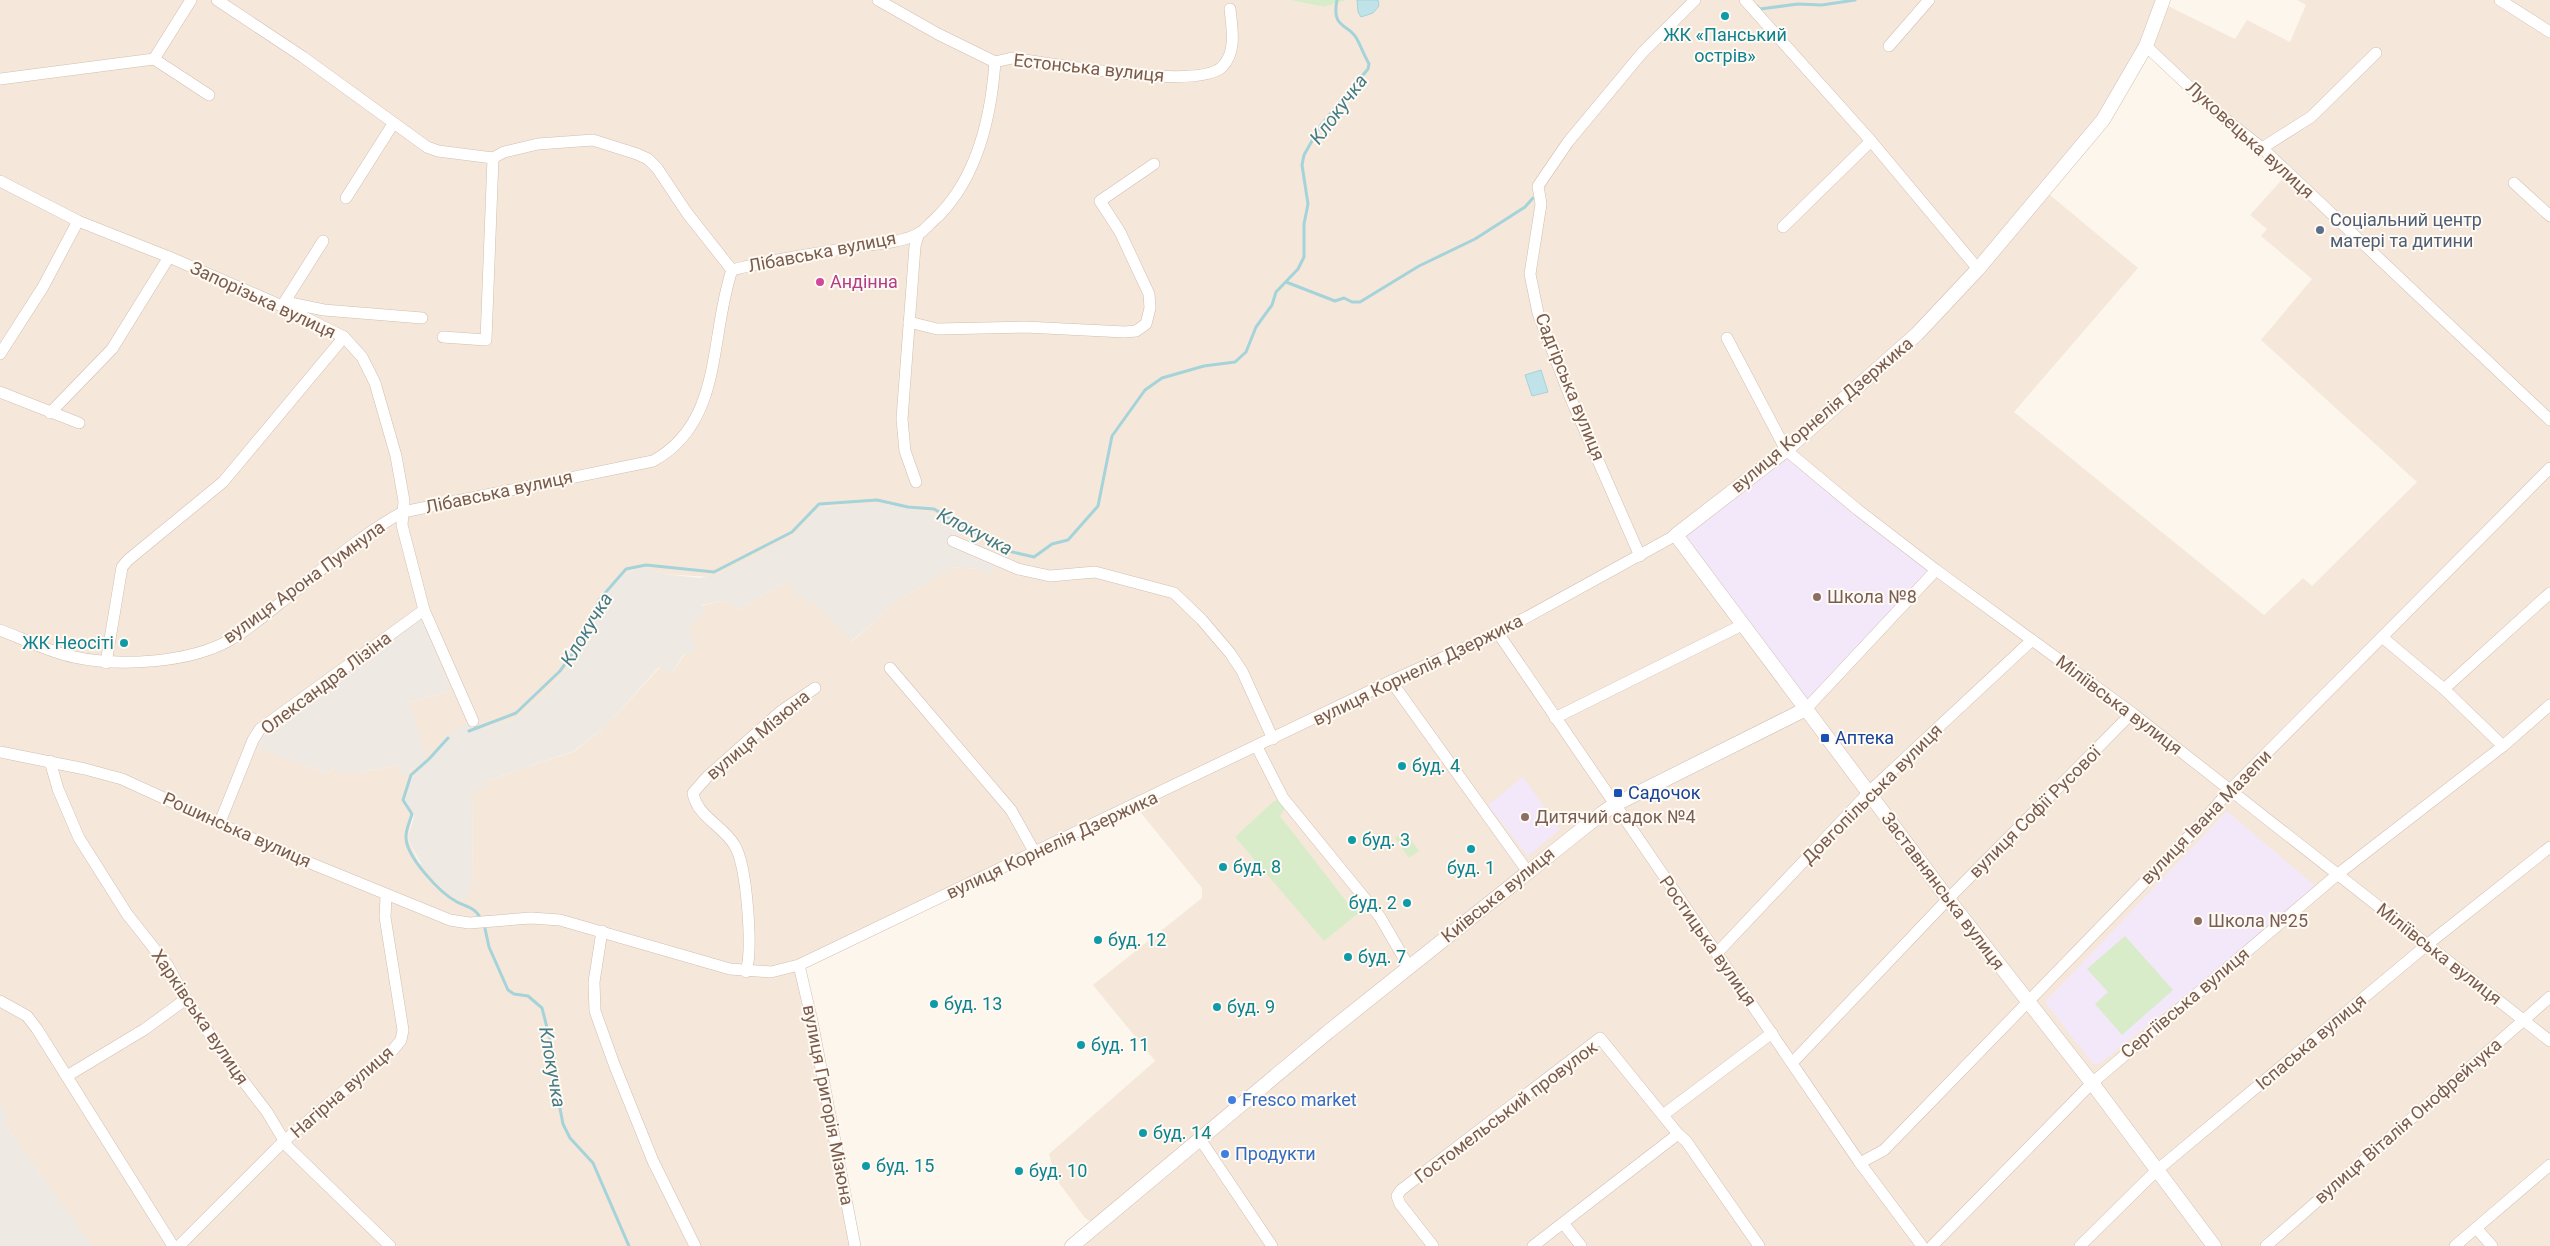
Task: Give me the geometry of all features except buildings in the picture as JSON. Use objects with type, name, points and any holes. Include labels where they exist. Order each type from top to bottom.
[{"type":"street","points":[[154,59],[191,0]]},
{"type":"street","points":[[217,0],[303,57],[393,124],[427,147],[438,152],[492,158],[504,152],[538,144],[583,140],[603,142],[648,159],[657,168],[687,214],[732,270]]},
{"type":"street","name":"Естонська вулиця","points":[[878,0],[938,34],[995,62],[1012,58],[1160,76],[1205,76],[1217,72],[1224,65],[1232,48],[1230,9]]},
{"type":"street","name":"Садгірська вулиця","points":[[1640,556],[1571,399],[1538,313],[1530,274],[1541,204],[1538,186],[1568,142],[1642,53],[1695,0]]},
{"type":"street","points":[[1745,0],[1871,141],[1978,269]]},
{"type":"street","points":[[1889,46],[1929,0]]},
{"type":"street","points":[[2500,0],[2550,32]]},
{"type":"street","name":"вулиця Корнелія Дзержика","points":[[469,923],[530,918],[560,920],[730,969],[746,972],[771,972],[799,965],[1257,747],[1391,681],[1498,633],[1640,556],[1676,535],[1786,450],[1917,334],[1978,269],[2103,120],[2146,46],[2161,1]]},
{"type":"street","name":"Луковецька вулиця","points":[[2146,46],[2215,111],[2262,148],[2550,420]]},
{"type":"street","points":[[2262,148],[2311,117],[2376,53]]},
{"type":"street","points":[[0,79],[154,59],[209,95]]},
{"type":"street","name":"Лібавська вулиця","points":[[403,512],[653,461],[666,454],[684,437],[700,409],[710,381],[725,289],[732,270],[774,259],[888,242],[919,233],[941,214],[960,190],[988,119],[993,96],[995,62]]},
{"type":"street","points":[[346,198],[393,124]]},
{"type":"street","points":[[1784,226],[1871,141]]},
{"type":"street","points":[[443,337],[486,340],[492,158]]},
{"type":"street","points":[[909,322],[937,329],[1024,327],[1136,331],[1146,324],[1150,308],[1148,294],[1120,232],[1100,201],[1154,164]]},
{"type":"street","name":"Запорізька вулиця","points":[[0,181],[78,221],[169,257],[282,306],[344,337],[362,357],[375,383],[396,456],[404,501],[402,525],[424,610],[473,721]]},
{"type":"street","points":[[2514,183],[2550,216]]},
{"type":"street","points":[[0,354],[44,287],[78,221]]},
{"type":"street","points":[[916,482],[905,451],[902,419],[915,246],[919,233]]},
{"type":"street","points":[[282,306],[323,241]]},
{"type":"street","points":[[50,413],[112,349],[169,257]]},
{"type":"street","points":[[282,306],[290,303],[324,310],[422,318]]},
{"type":"street","points":[[106,663],[122,567],[223,482],[344,337]]},
{"type":"street","name":"Міліївська вулиця","points":[[1727,338],[1786,450],[1858,510],[1936,570],[2132,713],[2550,1041]]},
{"type":"street","points":[[0,392],[79,423]]},
{"type":"street","name":"вулиця Івана Мазепи","points":[[1860,1163],[1884,1150],[2196,829],[2230,790],[2550,468]]},
{"type":"street","name":"вулиця Арона Пумнула","points":[[0,630],[72,657],[106,663],[173,657],[199,652],[230,640],[278,605],[376,527],[403,512]]},
{"type":"street","name":"Заставнянська вулиця","points":[[1676,535],[1948,899],[2092,1083],[2214,1246]]},
{"type":"street","points":[[953,541],[1018,569],[1050,576],[1095,572],[1174,593],[1219,637],[1230,653],[1242,672],[1273,739]]},
{"type":"street","name":"Київська вулиця","points":[[1072,1246],[1409,967],[1614,805],[1806,709],[1936,570]]},
{"type":"street","points":[[2444,689],[2550,593]]},
{"type":"street","name":"Олександра Лізіна","points":[[220,822],[253,740],[260,729],[424,610]]},
{"type":"street","points":[[1555,718],[1742,625]]},
{"type":"street","name":"Ростицька вулиця","points":[[1498,633],[1860,1163],[1922,1246]]},
{"type":"street","points":[[2382,637],[2444,689],[2503,746]]},
{"type":"street","name":"Довгопільська вулиця","points":[[1717,953],[1869,792],[2032,640]]},
{"type":"street","points":[[890,668],[1010,810],[1035,853]]},
{"type":"street","points":[[1391,681],[1528,872]]},
{"type":"street","name":"вулиця Мізюна","points":[[746,972],[749,937],[741,860],[728,836],[705,816],[695,802],[693,793],[707,776],[780,712],[814,688]]},
{"type":"street","name":"Сергіївська вулиця","points":[[1932,1246],[2092,1083],[2338,874],[2503,746],[2550,705]]},
{"type":"street","name":"вулиця Софії Русової","points":[[1792,1063],[1948,899],[2132,713]]},
{"type":"street","points":[[1257,747],[1283,798],[1380,917],[1409,967]]},
{"type":"street","name":"Рошинська вулиця","points":[[0,752],[50,761],[122,779],[386,896],[450,920],[469,923]]},
{"type":"street","name":"Харківська вулиця","points":[[50,761],[58,789],[79,838],[127,914],[168,966],[186,999],[225,1057],[266,1112],[292,1152],[390,1246]]},
{"type":"street","name":"Іспаська вулиця","points":[[2080,1246],[2156,1171],[2428,944],[2550,847]]},
{"type":"street","name":"Нагірна вулиця","points":[[180,1246],[284,1141],[393,1050],[401,1040],[403,1030],[385,917],[386,896]]},
{"type":"street","points":[[602,931],[594,982],[595,1011],[653,1161],[695,1246]]},
{"type":"street","name":"вулиця Григорія Мізюна","points":[[799,965],[812,1021],[855,1246]]},
{"type":"street","name":"вулиця Віталія Онофрейчука","points":[[2266,1246],[2550,998]]},
{"type":"street","points":[[67,1076],[145,1029],[186,999]]},
{"type":"street","points":[[0,1001],[27,1016],[37,1030],[173,1246]]},
{"type":"street","points":[[1663,1115],[1772,1033]]},
{"type":"street","name":"Гостомельський провулок","points":[[1433,1246],[1400,1204],[1398,1196],[1401,1190],[1600,1038],[1678,1134],[1686,1141],[1760,1246]]},
{"type":"street","points":[[1533,1246],[1678,1134]]},
{"type":"street","points":[[1200,1139],[1272,1246]]},
{"type":"street","points":[[2455,1246],[2550,1165]]},
{"type":"street","points":[[1563,1223],[1581,1246]]},
{"type":"street","points":[[2476,1228],[2492,1246]]},
{"type":"shaded area","points":[[0,0],[1290,0],[1324,7],[1347,0],[2170,0],[2168,6],[2235,39],[2247,20],[2290,42],[2306,5],[2297,0],[2550,0],[2550,1246],[1070,1246],[1095,1224],[1085,1218],[1056,1179],[1049,1154],[1155,1061],[1093,985],[1202,898],[1202,888],[1141,813],[1138,804],[799,966],[856,1246],[93,1246],[4,1124],[0,1103]],"holes":[[[2148,51],[2286,175],[2250,215],[2267,229],[2261,236],[2312,279],[2261,340],[2417,482],[2312,586],[2303,578],[2264,615],[2014,412],[2138,268],[2045,191]],[[889,504],[945,518],[944,520],[958,529],[950,545],[991,574],[977,569],[949,567],[949,573],[942,573],[889,606],[877,620],[852,641],[813,600],[802,596],[788,581],[736,611],[731,603],[723,601],[700,606],[688,629],[691,640],[686,652],[672,673],[660,667],[607,725],[575,751],[486,781],[473,792],[472,887],[419,863],[408,839],[413,811],[405,802],[413,775],[469,722],[474,732],[517,718],[546,692],[577,658],[597,611],[609,591],[624,574],[642,567],[664,574],[709,577],[719,574],[795,535],[826,506]],[[360,662],[451,691],[409,702],[426,761],[402,775],[398,765],[356,773],[339,773],[340,770],[332,768],[329,774],[258,748],[262,736]]]},
{"type":"shaded area","name":"Школа №8","points":[[1786,451],[1936,570],[1806,708],[1677,534]]},
{"type":"shaded area","points":[[880,503],[927,512],[945,519],[944,521],[958,529],[953,541],[995,565],[991,575],[977,569],[949,567],[949,573],[942,573],[889,606],[877,620],[851,641],[813,601],[806,604],[802,596],[797,596],[788,581],[736,611],[731,603],[723,601],[701,605],[706,612],[688,629],[694,637],[691,640],[697,647],[689,655],[686,652],[683,655],[672,673],[659,667],[607,725],[574,751],[486,781],[487,786],[473,792],[472,887],[464,900],[454,897],[443,889],[424,869],[408,839],[414,815],[405,800],[413,775],[425,762],[402,775],[398,765],[356,773],[339,773],[339,770],[332,768],[329,774],[257,748],[262,736],[270,732],[277,724],[416,621],[420,620],[425,624],[451,691],[409,702],[427,761],[444,737],[469,722],[474,731],[517,718],[546,692],[577,658],[597,611],[609,591],[624,574],[642,567],[664,574],[700,578],[719,574],[795,535],[819,507]]},
{"type":"shaded area","name":"Дитячий садок №4","points":[[1523,777],[1560,829],[1528,856],[1488,805]]},
{"type":"shaded area","name":"Школа №25","points":[[2227,811],[2315,886],[2239,953],[2099,1064],[2093,1064],[2045,1002]]},
{"type":"shaded area","points":[[0,1103],[10,1120],[4,1124],[93,1246],[0,1246]]},
{"type":"green space","points":[[1290,0],[1347,0],[1324,7]]},
{"type":"green space","points":[[1279,800],[1285,808],[1280,816],[1350,906],[1358,901],[1361,907],[1360,912],[1324,941],[1235,837],[1274,801]]},
{"type":"green space","points":[[1405,831],[1419,851],[1409,858],[1395,838]]},
{"type":"green space","points":[[2125,936],[2173,990],[2122,1035],[2095,1004],[2108,992],[2087,969]]},
{"type":"water","points":[[1357,0],[1378,0],[1379,6],[1373,13],[1361,17],[1358,12]]},
{"type":"water","points":[[1541,370],[1548,392],[1532,396],[1525,375]]},
{"type":"waterway","name":"Клокучка","points":[[469,731],[516,713],[560,671],[576,649],[599,600],[626,569],[646,565],[714,572],[792,532],[819,504],[877,500],[908,507],[934,509],[966,528],[996,541],[1008,551],[1034,557],[1052,544],[1068,540],[1098,506],[1112,436],[1145,390],[1162,378],[1204,366],[1235,362],[1246,352],[1256,327],[1272,305],[1276,292],[1298,269],[1304,257],[1304,224],[1308,204],[1302,165],[1304,155],[1321,125],[1368,69],[1369,64],[1354,34],[1342,25],[1336,16],[1337,0]]},
{"type":"waterway","points":[[1757,6],[1760,9],[1798,4],[1822,5],[1855,0]]},
{"type":"waterway","points":[[1286,282],[1335,301],[1344,298],[1352,302],[1360,302],[1419,266],[1475,239],[1525,207],[1533,198]]},
{"type":"waterway","name":"Клокучка","points":[[448,738],[411,775],[403,800],[412,814],[406,833],[407,844],[417,863],[433,882],[457,902],[473,910],[481,919]]},
{"type":"waterway","name":"Клокучка","points":[[484,924],[489,947],[508,990],[514,994],[528,996],[542,1008],[554,1055],[554,1078],[563,1124],[570,1138],[593,1163],[629,1246]]},
{"type":"place","name":"ЖК «Панський острів»","points":[[1725,16]]},
{"type":"place","name":"Соціальний центр матері та дитини","points":[[2320,230]]},
{"type":"place","name":"Андінна","points":[[820,282]]},
{"type":"place","name":"Школа №8","points":[[1817,597]]},
{"type":"place","name":"ЖК Неосіті","points":[[124,643]]},
{"type":"place","name":"Аптека","points":[[1825,738]]},
{"type":"place","name":"буд. 4","points":[[1402,766]]},
{"type":"place","name":"Садочок","points":[[1618,793]]},
{"type":"place","name":"Дитячий садок №4","points":[[1525,817]]},
{"type":"place","name":"буд. 3","points":[[1352,840]]},
{"type":"place","name":"буд. 1","points":[[1471,849]]},
{"type":"place","name":"буд. 8","points":[[1223,867]]},
{"type":"place","name":"буд. 2","points":[[1407,903]]},
{"type":"place","name":"Школа №25","points":[[2198,921]]},
{"type":"place","name":"буд. 12","points":[[1098,940]]},
{"type":"place","name":"буд. 7","points":[[1348,957]]},
{"type":"place","name":"буд. 13","points":[[934,1004]]},
{"type":"place","name":"буд. 9","points":[[1217,1007]]},
{"type":"place","name":"буд. 11","points":[[1081,1045]]},
{"type":"place","name":"Fresco market","points":[[1232,1100]]},
{"type":"place","name":"буд. 14","points":[[1143,1133]]},
{"type":"place","name":"Продукти","points":[[1225,1154]]},
{"type":"place","name":"буд. 15","points":[[866,1166]]},
{"type":"place","name":"буд. 10","points":[[1019,1171]]}]
